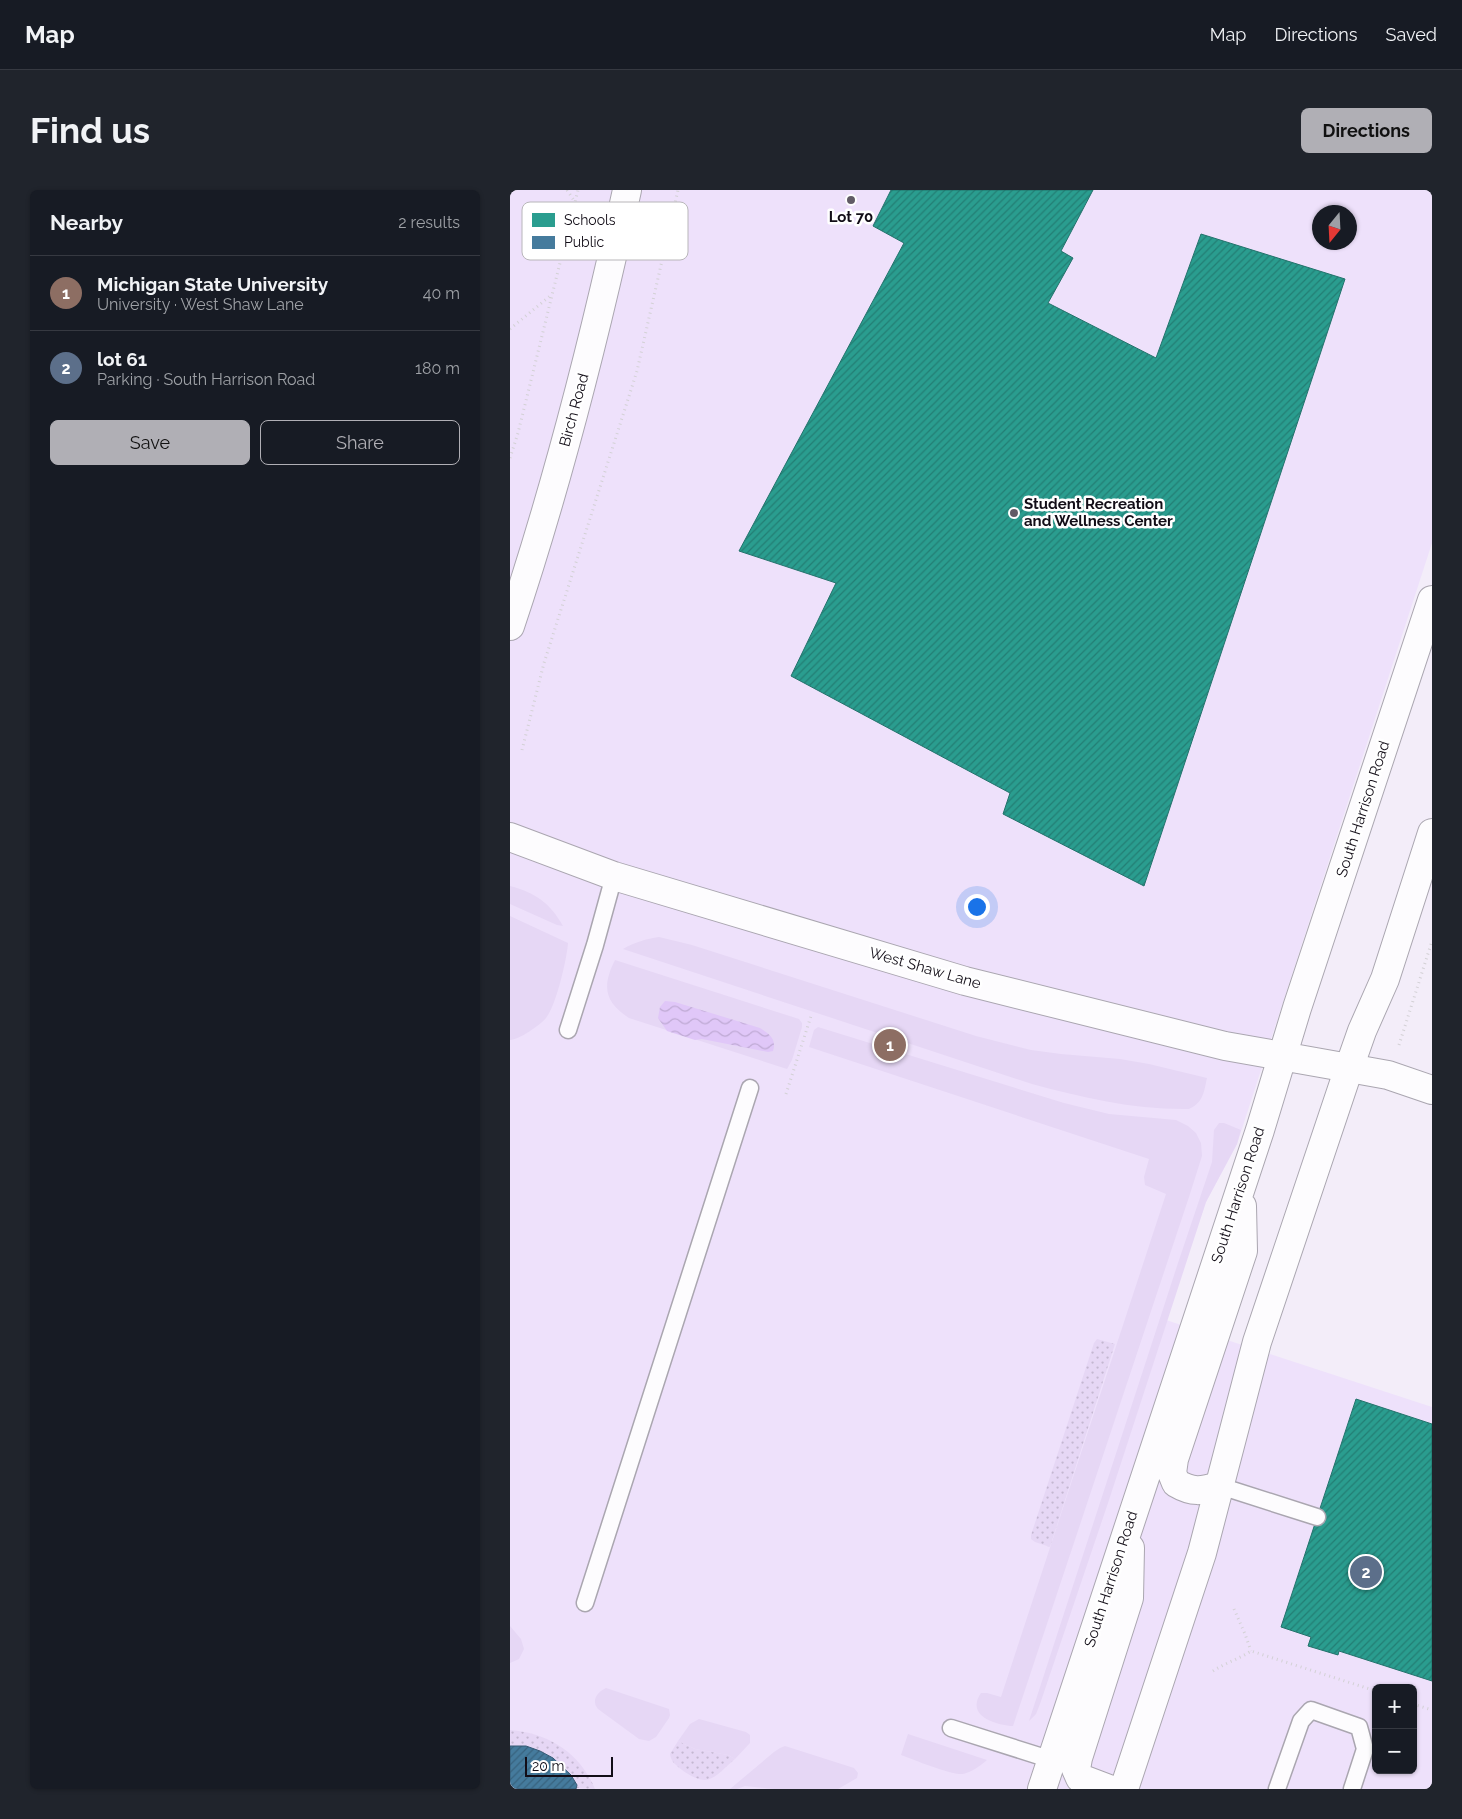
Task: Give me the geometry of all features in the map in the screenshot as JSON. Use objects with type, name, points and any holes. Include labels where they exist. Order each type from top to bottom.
[{"type":"street","name":"Birch Road","points":[[510,626],[557,474],[612,260]]},
{"type":"street","name":"South Harrison Road","points":[[1042,1789],[1432,600]]},
{"type":"street","points":[[1124,1789],[1202,1554],[1257,1342],[1349,1068],[1385,979],[1432,833]]},
{"type":"street","name":"West Shaw Lane","points":[[510,837],[614,876],[965,981],[1225,1046],[1388,1075],[1432,1090]]},
{"type":"street","points":[[1220,1486],[1201,1491],[1188,1490],[1176,1484],[1172,1473],[1174,1459],[1243,1252],[1242,1184]]},
{"type":"street","points":[[1109,1789],[1080,1778],[1076,1770],[1078,1758],[1129,1598],[1130,1519]]},
{"type":"lane","points":[[568,1030],[593,952],[614,876]]},
{"type":"lane","points":[[585,1603],[750,1088]]},
{"type":"lane","points":[[1220,1486],[1317,1517]]},
{"type":"lane","points":[[1277,1789],[1301,1721],[1312,1710],[1359,1727],[1365,1749],[1352,1789]]},
{"type":"lane","points":[[951,1728],[1052,1760]]},
{"type":"path","points":[[567,190],[574,202]]},
{"type":"path","points":[[510,458],[518,433],[560,260]]},
{"type":"path","points":[[522,750],[544,663],[637,371],[662,260]]},
{"type":"path","points":[[510,329],[551,296]]},
{"type":"path","points":[[1398,1045],[1432,942]]},
{"type":"path","points":[[786,1094],[811,1016]]},
{"type":"path","points":[[1234,1608],[1251,1651]]},
{"type":"path","points":[[1213,1671],[1251,1651],[1372,1691]]},
{"type":"path","points":[[1417,1705],[1432,1710]]},
{"type":"shaded area","points":[[510,190],[1432,190],[1432,543],[1237,1144],[1206,1202],[1166,1320],[1432,1407],[1432,1789],[510,1789]]},
{"type":"shaded area","points":[[510,886],[527,892],[541,900],[553,911],[563,926],[510,904]]},
{"type":"shaded area","points":[[510,916],[568,943],[566,960],[550,1012],[546,1018],[524,1035],[510,1040]]},
{"type":"shaded area","points":[[659,937],[692,945],[976,1036],[1031,1050],[1120,1059],[1207,1078],[1204,1092],[1194,1107],[1189,1109],[1169,1109],[1110,1102],[1032,1084],[623,949],[641,941]]},
{"type":"shaded area","points":[[615,960],[799,1019],[802,1027],[792,1060],[787,1069],[629,1018],[614,1006],[608,993],[608,978]]},
{"type":"shaded area","points":[[818,1027],[1064,1103],[1109,1114],[1176,1120],[1188,1126],[1196,1133],[1201,1143],[1202,1156],[1189,1197],[1013,1726],[999,1724],[985,1718],[977,1708],[977,1701],[981,1693],[1001,1697],[1166,1194],[1145,1185],[1144,1177],[1149,1159],[809,1047],[814,1030]]},
{"type":"shaded area","points":[[1219,1123],[1224,1123],[1241,1130],[1237,1144],[1206,1202],[1040,1704],[1036,1714],[1029,1721],[1212,1162],[1214,1130]]},
{"type":"shaded area","points":[[1097,1339],[1115,1344],[1050,1547],[1035,1542],[1031,1539],[1031,1535],[1094,1343]]},
{"type":"shaded area","points":[[510,1626],[521,1639],[524,1649],[519,1659],[510,1663]]},
{"type":"shaded area","points":[[606,1688],[669,1709],[669,1718],[656,1737],[649,1741],[639,1739],[598,1709],[595,1703],[596,1697]]},
{"type":"shaded area","points":[[699,1719],[746,1732],[750,1735],[750,1743],[735,1759],[728,1755],[695,1749],[678,1741],[690,1724]]},
{"type":"shaded area","points":[[510,1730],[538,1735],[562,1747],[581,1765],[595,1789],[575,1788],[577,1785],[571,1776],[557,1761],[549,1756],[532,1749],[510,1746]]},
{"type":"shaded area","points":[[908,1734],[987,1760],[970,1772],[963,1774],[941,1770],[901,1755]]},
{"type":"shaded area","points":[[678,1741],[695,1749],[728,1755],[735,1759],[716,1776],[705,1780],[699,1779],[682,1770],[671,1759],[670,1754]]},
{"type":"shaded area","points":[[785,1746],[854,1768],[858,1773],[857,1778],[838,1789],[774,1789],[745,1786],[730,1789],[774,1752]]},
{"type":"water","points":[[665,1001],[675,1002],[760,1028],[773,1040],[773,1051],[768,1052],[702,1039],[695,1040],[667,1031],[658,1018],[660,1007]]},
{"type":"building: Schools","name":"Student Recreation and Wellness Center","points":[[891,190],[1093,190],[1061,251],[1073,258],[1048,303],[1156,358],[1201,234],[1345,279],[1144,886],[1003,814],[1010,793],[791,676],[836,583],[739,551],[904,243],[873,226]]},
{"type":"building: Schools","points":[[1356,1399],[1432,1424],[1432,1681],[1339,1651],[1338,1655],[1308,1646],[1311,1637],[1281,1627]]},
{"type":"building: Public","points":[[510,1746],[526,1746],[553,1758],[571,1775],[577,1785],[576,1789],[510,1789]]},
{"type":"place","name":"Lot 70","points":[[851,200]]},
{"type":"place","name":"Student Recreation and Wellness Center","points":[[1014,513]]},
{"type":"place","name":"Michigan State University","points":[[890,1045]]},
{"type":"place","name":"lot 61","points":[[1366,1572]]}]
